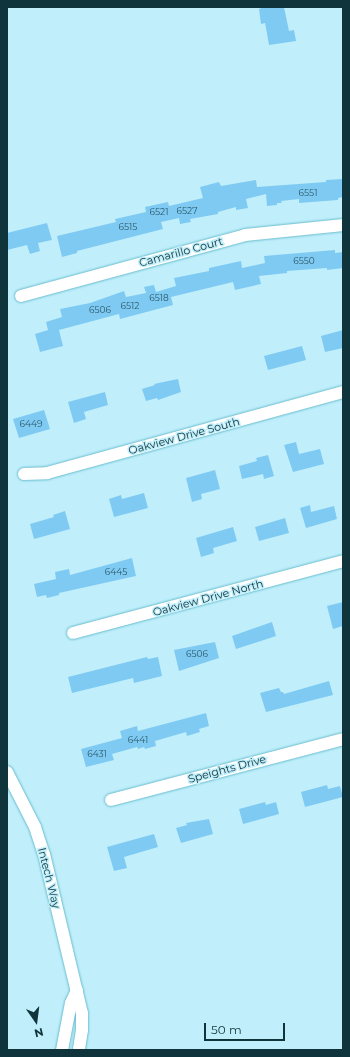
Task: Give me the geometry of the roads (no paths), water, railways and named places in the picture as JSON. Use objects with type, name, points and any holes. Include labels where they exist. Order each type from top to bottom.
[{"type":"street","name":"Camarillo Court","points":[[21,296],[245,235],[343,224]]},
{"type":"street","name":"Oakview Drive South","points":[[24,474],[46,473],[343,392]]},
{"type":"street","name":"Oakview Drive North","points":[[73,633],[343,561]]},
{"type":"street","name":"Speights Drive","points":[[111,800],[343,739]]},
{"type":"street","name":"Intech Way","points":[[7,772],[35,827],[44,854],[82,1013],[82,1030],[79,1050]]},
{"type":"street","points":[[62,1050],[71,1003],[77,990]]}]
